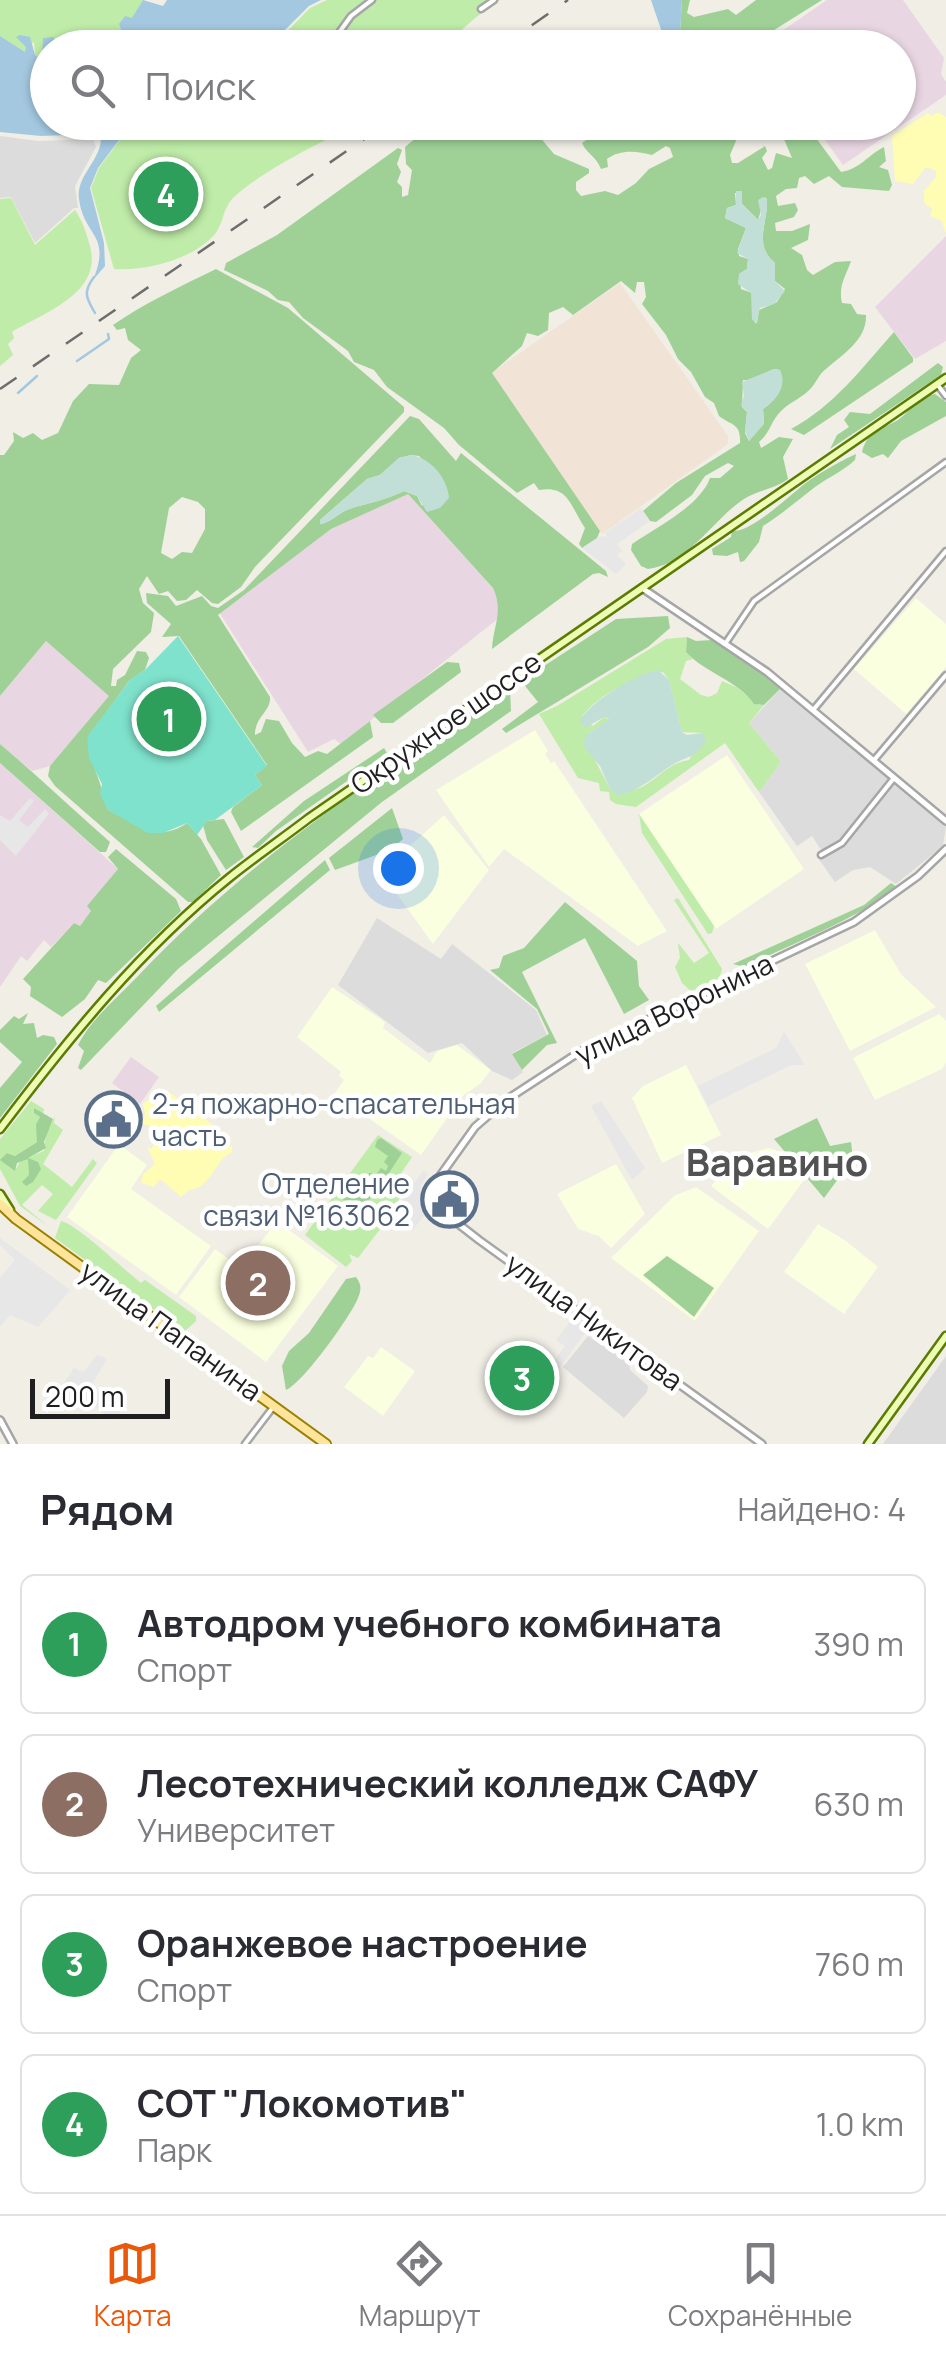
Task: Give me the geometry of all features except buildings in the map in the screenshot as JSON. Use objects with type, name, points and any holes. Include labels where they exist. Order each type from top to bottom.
[{"type":"main road","name":"Окружное шоссе","points":[[0,1129],[72,1036],[117,986],[228,879],[309,818],[946,378]]},
{"type":"main road","name":"улица Папанина","points":[[0,1194],[16,1219]]},
{"type":"main road","name":"улица Папанина","points":[[0,1204],[326,1444]]},
{"type":"main road","name":"улица Папанина","points":[[0,1215],[16,1219]]},
{"type":"main road","points":[[868,1444],[946,1336]]},
{"type":"street","points":[[342,30],[372,0]]},
{"type":"street","points":[[480,10],[494,0]]},
{"type":"street","points":[[938,384],[946,396]]},
{"type":"street","points":[[725,644],[754,602],[946,462]]},
{"type":"street","points":[[814,709],[946,552]]},
{"type":"street","points":[[642,588],[814,709],[946,821]]},
{"type":"street","points":[[874,761],[946,675]]},
{"type":"street","points":[[820,855],[842,843],[894,778]]},
{"type":"street","name":"улица Воронина","points":[[429,1198],[441,1172],[475,1128],[506,1100],[578,1053],[854,922],[918,876],[946,849]]},
{"type":"street","name":"улица Никитова","points":[[429,1198],[479,1240],[762,1444]]},
{"type":"street","points":[[245,1444],[274,1406]]},
{"type":"street","points":[[0,1420],[13,1444]]},
{"type":"shaded area","points":[[143,0],[163,6],[167,0],[321,0],[309,6],[285,30],[121,30],[119,24],[125,16],[132,18]]},
{"type":"shaded area","points":[[651,0],[682,0],[680,30],[661,30]]},
{"type":"shaded area","points":[[827,0],[903,0],[944,58],[941,74],[946,82],[946,95],[916,115],[916,30],[783,30]]},
{"type":"shaded area","points":[[0,36],[25,52],[26,47],[16,37],[30,37],[30,135],[0,132]]},
{"type":"shaded area","points":[[0,136],[38,141],[93,140],[96,147],[75,186],[78,208],[35,243],[11,197],[0,198]]},
{"type":"shaded area","points":[[119,140],[98,168],[90,188],[104,243],[105,266],[93,280],[100,253],[82,212],[79,191],[101,141]]},
{"type":"shaded area","points":[[825,140],[880,140],[843,165]]},
{"type":"shaded area","points":[[736,191],[742,191],[742,204],[758,220],[758,200],[767,200],[763,241],[775,263],[775,281],[785,291],[774,304],[760,308],[756,324],[752,319],[751,293],[738,284],[739,274],[747,269],[748,259],[737,253],[746,228],[725,218],[727,208],[736,205]]},
{"type":"shaded area","points":[[946,236],[946,341],[915,359],[875,307]]},
{"type":"shaded area","points":[[620,283],[728,436],[728,444],[602,534],[491,373]]},
{"type":"shaded area","points":[[780,370],[782,387],[763,409],[764,424],[749,441],[745,431],[747,412],[741,405],[742,382]]},
{"type":"shaded area","points":[[411,455],[425,460],[442,477],[449,498],[440,508],[427,512],[417,496],[405,491],[349,509],[320,524],[367,479],[380,475],[399,458]]},
{"type":"shaded area","points":[[407,493],[493,588],[499,599],[500,617],[341,744],[334,739],[308,752],[219,612],[331,529]]},
{"type":"shaded area","points":[[641,508],[650,521],[617,544],[622,551],[617,555],[626,564],[616,574],[582,548],[601,536],[607,537],[605,533]]},
{"type":"shaded area","points":[[916,598],[946,624],[946,667],[906,714],[854,669]]},
{"type":"shaded area","points":[[46,641],[110,696],[50,766],[32,771],[0,744],[0,696]]},
{"type":"shaded area","points":[[658,670],[669,680],[682,732],[703,733],[706,741],[695,754],[618,795],[610,789],[600,766],[584,747],[585,736],[609,719],[604,717],[585,728],[580,720],[615,689]]},
{"type":"shaded area","points":[[782,687],[946,826],[943,846],[896,884],[870,867],[853,870],[835,882],[818,858],[823,853],[812,836],[797,846],[759,792],[781,762],[749,723]]},
{"type":"shaded area","points":[[535,730],[548,751],[545,754],[551,763],[554,761],[667,931],[638,946],[504,849],[489,867],[436,790]]},
{"type":"shaded area","points":[[727,755],[804,869],[716,929],[639,814]]},
{"type":"shaded area","points":[[0,763],[118,869],[88,906],[92,910],[80,926],[74,923],[51,947],[44,940],[27,961],[21,956],[0,987]]},
{"type":"shaded area","points":[[30,798],[34,801],[19,820],[28,827],[45,809],[49,814],[16,856],[0,840],[0,815],[10,821]]},
{"type":"shaded area","points":[[444,815],[489,870],[433,944],[381,872]]},
{"type":"shaded area","points":[[377,918],[441,959],[452,944],[536,1010],[547,1035],[512,1053],[523,1072],[512,1080],[492,1071],[462,1043],[428,1053],[338,985]]},
{"type":"shaded area","points":[[875,930],[901,974],[936,1007],[850,1051],[805,964]]},
{"type":"shaded area","points":[[332,987],[385,1022],[383,1028],[430,1063],[437,1051],[457,1045],[491,1070],[463,1096],[421,1155],[334,1094],[344,1080],[339,1076],[341,1072],[297,1037]]},
{"type":"shaded area","points":[[939,1014],[946,1021],[946,1063],[942,1069],[875,1100],[853,1058]]},
{"type":"shaded area","points":[[784,1032],[805,1065],[791,1065],[708,1106],[698,1086],[776,1048]]},
{"type":"shaded area","points":[[131,1057],[159,1077],[140,1104],[112,1083]]},
{"type":"shaded area","points":[[686,1065],[721,1135],[662,1163],[632,1098],[643,1086]]},
{"type":"shaded area","points":[[601,1101],[645,1168],[632,1180],[591,1106]]},
{"type":"shaded area","points":[[119,1144],[147,1165],[131,1189],[211,1246],[176,1295],[67,1217]]},
{"type":"shaded area","points":[[769,1148],[803,1159],[799,1174],[804,1180],[768,1229],[711,1186],[735,1157]]},
{"type":"shaded area","points":[[616,1164],[645,1214],[611,1248],[599,1236],[578,1229],[557,1194]]},
{"type":"shaded area","points":[[423,1171],[428,1174],[420,1187],[427,1207],[422,1209],[425,1214],[413,1230],[400,1230],[387,1221]]},
{"type":"shaded area","points":[[696,1187],[759,1231],[695,1321],[611,1258],[674,1196]]},
{"type":"shaded area","points":[[277,1221],[338,1266],[266,1362],[179,1297],[215,1249],[241,1268]]},
{"type":"shaded area","points":[[818,1224],[878,1267],[844,1314],[784,1272]]},
{"type":"shaded area","points":[[0,1238],[70,1290],[38,1327],[10,1315],[0,1327],[0,1278],[15,1260],[0,1245]]},
{"type":"shaded area","points":[[573,1318],[588,1329],[544,1384],[529,1411],[501,1392],[500,1384],[506,1375],[531,1392],[565,1346],[556,1340]]},
{"type":"shaded area","points":[[588,1336],[629,1362],[630,1370],[648,1386],[624,1418],[563,1367]]},
{"type":"shaded area","points":[[381,1347],[415,1371],[383,1416],[344,1387],[368,1356],[373,1358]]},
{"type":"shaded area","points":[[97,1355],[107,1359],[91,1386],[123,1408],[114,1420],[63,1385],[74,1368],[84,1372]]},
{"type":"shaded area","points":[[946,1356],[946,1444],[883,1444]]},
{"type":"green space","points":[[0,0],[143,0],[128,30],[30,30],[26,53],[0,36]]},
{"type":"green space","points":[[327,0],[500,0],[461,30],[289,30],[310,8]]},
{"type":"green space","points":[[682,0],[690,0],[687,13],[694,17],[728,9],[736,15],[756,0],[822,0],[774,30],[680,30]]},
{"type":"green space","points":[[326,140],[245,188],[229,203],[215,234],[194,251],[154,266],[114,269],[91,188],[99,168],[119,141]]},
{"type":"green space","points":[[413,140],[542,140],[554,154],[589,169],[576,182],[581,196],[605,191],[618,195],[649,169],[673,157],[670,148],[666,146],[652,155],[623,152],[607,159],[608,167],[601,169],[582,143],[586,140],[735,140],[730,155],[732,163],[765,146],[767,151],[762,158],[768,170],[776,153],[792,158],[784,140],[817,140],[841,172],[884,147],[886,161],[879,167],[888,170],[892,185],[889,191],[842,187],[829,176],[814,184],[805,176],[799,178],[797,188],[776,196],[778,206],[795,203],[798,210],[794,217],[775,223],[776,231],[792,231],[810,224],[808,240],[791,248],[802,255],[813,275],[835,262],[851,261],[842,286],[842,303],[851,304],[857,314],[866,315],[863,332],[853,346],[824,371],[809,391],[781,411],[759,442],[761,448],[779,437],[793,439],[783,457],[788,479],[744,499],[676,559],[648,569],[641,566],[631,550],[632,544],[688,507],[710,478],[720,478],[734,466],[728,463],[705,476],[692,495],[656,522],[650,521],[643,511],[676,483],[740,443],[740,437],[735,426],[719,416],[714,403],[705,397],[642,304],[646,297],[644,282],[637,282],[635,293],[621,281],[573,315],[563,307],[549,313],[548,330],[538,336],[527,333],[522,346],[492,373],[600,531],[597,538],[582,548],[579,544],[585,528],[563,494],[539,490],[534,483],[517,493],[444,428],[387,387],[374,370],[354,362],[348,351],[303,318],[289,302],[278,300],[268,291],[224,270],[226,263],[277,235],[398,148],[402,150],[397,182],[402,187],[402,197],[408,195],[412,170],[406,164],[405,147]],"holes":[[[735,193],[742,193],[742,204],[758,220],[765,197],[767,200],[763,241],[775,263],[775,281],[785,289],[777,302],[759,310],[757,323],[752,319],[752,293],[741,289],[739,274],[747,269],[748,259],[739,256],[738,249],[746,228],[725,218],[727,208],[736,205]],[[780,370],[777,392],[763,409],[764,423],[749,441],[745,433],[747,412],[742,407],[743,380]]]},
{"type":"green space","points":[[11,198],[35,245],[75,210],[87,236],[92,262],[80,289],[12,332],[14,338],[8,344],[13,355],[0,366],[0,199]]},
{"type":"green space","points":[[216,269],[288,308],[404,407],[404,412],[255,567],[241,587],[218,604],[197,590],[186,600],[177,601],[168,591],[159,594],[147,576],[139,589],[143,603],[154,613],[151,632],[113,669],[111,686],[116,686],[117,680],[125,675],[137,651],[146,652],[149,658],[145,670],[130,680],[88,737],[89,747],[108,810],[156,832],[187,823],[201,839],[221,875],[193,902],[188,902],[48,776],[50,766],[109,696],[46,641],[0,696],[0,455],[14,441],[13,432],[23,438],[33,433],[42,440],[58,433],[73,401],[89,384],[119,385],[131,358],[141,350],[128,340],[125,328],[117,330],[113,325]],"holes":[[[182,497],[205,509],[205,529],[192,553],[182,552],[172,559],[161,553],[169,508]]]},
{"type":"green space","points":[[894,332],[913,362],[804,435],[791,429],[834,398]]},
{"type":"green space","points":[[938,363],[943,367],[941,375],[830,449],[837,435],[849,427],[844,420],[850,412],[870,414]]},
{"type":"green space","points":[[935,394],[946,402],[946,416],[901,441],[888,458],[883,454],[872,458],[862,452],[874,432]]},
{"type":"green space","points":[[410,416],[419,419],[456,461],[461,453],[606,571],[608,577],[593,574],[492,649],[498,611],[493,588],[408,494],[331,529],[218,615],[270,697],[255,735],[261,732],[266,719],[279,721],[305,757],[318,751],[327,754],[370,721],[373,737],[241,831],[231,812],[262,785],[255,775],[267,765],[179,636],[162,637],[171,624],[147,603],[146,593],[168,596],[176,606],[202,596],[218,608],[244,590]],"holes":[[[419,456],[436,474],[422,506],[417,496],[404,491],[349,509],[320,524],[367,479],[380,475],[399,458]]]},
{"type":"green space","points":[[856,454],[850,464],[763,526],[759,542],[744,561],[740,562],[738,552],[713,555],[712,549],[731,537],[732,531],[758,521],[814,478]]},
{"type":"green space","points":[[668,616],[670,628],[648,647],[506,733],[502,729],[538,702],[521,681],[616,619]]},
{"type":"green space","points":[[178,636],[267,766],[255,775],[262,785],[215,820],[207,821],[197,835],[187,823],[163,833],[148,833],[108,810],[100,794],[102,784],[89,758],[87,737],[131,679]]},
{"type":"green space","points":[[687,637],[686,652],[693,659],[686,661],[680,679],[701,695],[717,693],[722,681],[764,705],[749,723],[781,762],[759,792],[725,743],[636,807],[616,804],[610,800],[609,792],[600,791],[599,783],[578,778],[539,714],[666,639]],"holes":[[[663,672],[669,680],[682,732],[703,733],[689,760],[668,768],[644,786],[624,791],[610,789],[596,762],[589,733],[609,720],[604,717],[593,726],[582,716],[608,693],[630,682]]]},
{"type":"green space","points":[[687,637],[712,640],[782,687],[764,705],[754,704],[740,689],[686,652]]},
{"type":"green space","points":[[447,662],[459,663],[461,672],[393,723],[381,723],[373,715]]},
{"type":"green space","points":[[510,689],[511,711],[382,802],[178,969],[81,1070],[78,1068],[84,1051],[78,1045],[97,1017],[224,894],[315,821]]},
{"type":"green space","points":[[0,744],[110,842],[106,852],[100,852],[0,763]]},
{"type":"green space","points":[[384,748],[387,753],[276,831],[258,848],[252,847],[304,801]]},
{"type":"green space","points":[[392,808],[403,839],[390,850],[335,870],[329,858]]},
{"type":"green space","points":[[639,814],[714,926],[712,933],[708,934],[642,833]]},
{"type":"green space","points":[[224,819],[244,857],[226,870],[207,840],[203,825]]},
{"type":"green space","points":[[116,849],[176,899],[181,911],[106,983],[98,980],[85,999],[62,1017],[30,996],[31,987],[23,979],[74,923],[80,926],[91,911],[87,906],[118,869],[108,857]]},
{"type":"green space","points":[[325,860],[330,870],[159,1012],[156,1006]]},
{"type":"green space","points":[[891,883],[897,887],[842,922],[745,967],[733,964],[864,905]]},
{"type":"green space","points":[[678,898],[722,969],[719,980],[691,991],[682,983],[675,967],[680,958],[678,943],[694,963],[709,953],[674,900]]},
{"type":"green space","points":[[565,902],[637,961],[639,986],[649,1000],[624,1014],[585,938],[522,972],[557,1043],[547,1045],[522,1070],[512,1054],[549,1034],[537,1009],[490,970],[499,968],[503,956],[524,948]]},
{"type":"green space","points":[[28,1013],[23,1024],[34,1023],[37,1038],[54,1037],[57,1044],[0,1118],[0,1088],[22,1062],[0,1042],[0,1030],[14,1016],[19,1019]]},
{"type":"green space","points":[[31,1101],[44,1109],[43,1114],[35,1108],[34,1113],[40,1117],[38,1141],[15,1156],[7,1153],[1,1160],[16,1169],[21,1160],[44,1151],[55,1116],[54,1123],[63,1130],[43,1164],[72,1187],[93,1159],[97,1163],[56,1220],[38,1211],[53,1194],[42,1185],[22,1205],[48,1226],[20,1206],[0,1169],[0,1139]]},
{"type":"green space","points":[[34,1108],[53,1119],[44,1142],[46,1148],[28,1158],[38,1162],[41,1169],[26,1186],[22,1182],[29,1175],[28,1159],[17,1163],[15,1171],[0,1160],[7,1153],[15,1156],[37,1142],[36,1124],[40,1117]]},
{"type":"green space","points":[[817,1118],[830,1146],[851,1142],[853,1159],[824,1198],[774,1139]]},
{"type":"green space","points":[[378,1135],[412,1157],[394,1184],[402,1193],[394,1209],[377,1213],[386,1215],[387,1220],[358,1258],[349,1254],[352,1261],[346,1267],[305,1235]]},
{"type":"green space","points":[[381,1138],[402,1153],[383,1182],[374,1182],[377,1189],[367,1203],[360,1201],[358,1213],[352,1209],[351,1200],[347,1200],[346,1206],[342,1189],[349,1186],[356,1190],[366,1185],[369,1173],[377,1173],[381,1168],[386,1171],[388,1166],[384,1162],[388,1156],[375,1147]]},
{"type":"green space","points":[[61,1221],[141,1283],[145,1280],[196,1316],[196,1321],[184,1332],[55,1238]]},
{"type":"green space","points":[[667,1256],[714,1288],[694,1317],[643,1275]]},
{"type":"green space","points":[[356,1277],[360,1292],[354,1307],[314,1363],[286,1390],[282,1366],[289,1351],[309,1333],[346,1279]]},
{"type":"sand","points":[[938,112],[946,117],[946,235],[942,221],[930,216],[932,209],[924,203],[924,191],[936,177],[936,171],[926,167],[913,184],[895,181],[892,140],[916,140],[916,121],[928,113],[931,116]]},
{"type":"sand","points":[[168,1091],[212,1124],[215,1133],[232,1146],[232,1152],[203,1185],[181,1197],[160,1179],[154,1187],[141,1183],[143,1174],[155,1164],[147,1147],[152,1149],[155,1140],[163,1148],[176,1142],[172,1135],[141,1123],[145,1115],[143,1103]]},
{"type":"waterway","points":[[94,277],[87,296],[95,313]]},
{"type":"waterway","points":[[77,361],[109,339],[108,334]]},
{"type":"waterway","points":[[18,393],[37,376]]},
{"type":"railway","points":[[525,30],[568,0]]},
{"type":"railway","points":[[0,389],[363,140]]},
{"type":"place","name":"СОТ \"Локомотив\"","points":[[166,194]]},
{"type":"place","name":"Автодром учебного комбината","points":[[169,719]]},
{"type":"place","name":"2-я пожарно-спасательная часть","points":[[113,1120]]},
{"type":"place","name":"Отделение связи №163062","points":[[449,1200]]},
{"type":"place","name":"Лесотехнический колледж САФУ","points":[[258,1283]]},
{"type":"place","name":"Оранжевое настроение","points":[[522,1378]]},
{"type":"district","name":"Варавино","points":[[777,1163]]}]
